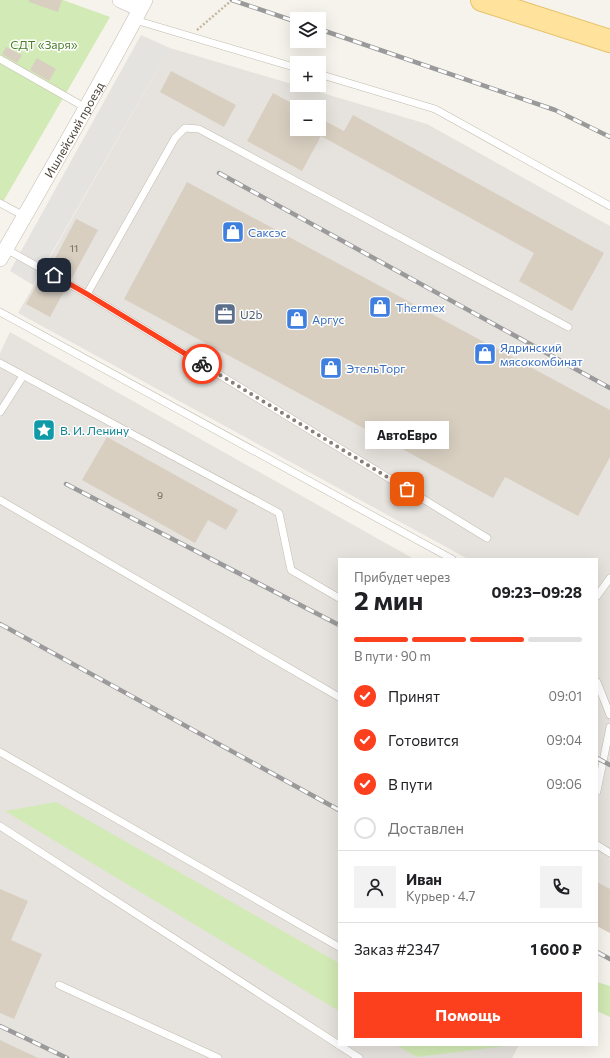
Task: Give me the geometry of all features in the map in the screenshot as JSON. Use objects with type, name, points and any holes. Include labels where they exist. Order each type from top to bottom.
[{"type":"main road","points":[[482,0],[610,41]]},
{"type":"street","points":[[120,0],[140,10]]},
{"type":"street","name":"Ишлейский проезд","points":[[3,254],[140,10]]},
{"type":"lane","points":[[140,10],[190,36],[290,66]]},
{"type":"lane","points":[[0,59],[86,108]]},
{"type":"lane","points":[[326,76],[435,109],[610,206]]},
{"type":"lane","points":[[87,294],[175,138],[185,128],[199,129],[568,327]]},
{"type":"lane","points":[[0,203],[24,216]]},
{"type":"lane","points":[[3,254],[87,294],[487,538]]},
{"type":"lane","points":[[0,312],[450,558]]},
{"type":"lane","points":[[0,363],[280,513],[291,570],[338,597]]},
{"type":"lane","points":[[0,412],[23,376]]},
{"type":"lane","points":[[0,500],[338,696]]},
{"type":"lane","points":[[598,595],[610,578]]},
{"type":"lane","points":[[598,685],[610,715]]},
{"type":"lane","points":[[598,786],[610,727]]},
{"type":"lane","points":[[0,752],[338,946]]},
{"type":"lane","points":[[0,826],[338,1044]]},
{"type":"lane","points":[[598,846],[610,853]]},
{"type":"lane","points":[[59,985],[218,1058]]},
{"type":"lane","points":[[341,1046],[359,1058]]},
{"type":"path","points":[[190,36],[232,0]]},
{"type":"shaded area","points":[[141,35],[170,48],[33,285],[10,271]]},
{"type":"shaded area","points":[[170,48],[290,83],[290,92],[319,92],[427,124],[610,226],[610,933],[598,927],[598,558],[466,558],[18,313]]},
{"type":"shaded area","points":[[10,332],[412,558],[338,558],[338,1046],[518,1046],[512,1058],[0,1058],[0,353]]},
{"type":"green space","name":"СДТ «Заря»","points":[[0,0],[63,0],[110,17],[0,207]]},
{"type":"green space","points":[[56,802],[338,962],[338,1010],[5,811]]},
{"type":"green space","points":[[598,982],[610,986],[610,1017],[598,1011]]},
{"type":"green space","points":[[398,1046],[507,1046],[417,1057]]},
{"type":"building","points":[[29,0],[62,0],[58,12],[29,2]]},
{"type":"building","points":[[6,47],[22,55],[17,63],[2,54]]},
{"type":"building","points":[[37,58],[56,69],[49,81],[30,70]]},
{"type":"building","points":[[171,71],[236,105],[224,127],[160,92]]},
{"type":"building","points":[[273,93],[290,102],[290,136],[321,136],[302,171],[247,141]]},
{"type":"building","points":[[353,115],[604,253],[572,311],[519,281],[534,253],[321,136],[326,136],[326,122],[344,131]]},
{"type":"building","points":[[187,182],[610,410],[610,457],[578,516],[505,477],[493,498],[124,299]]},
{"type":"building","points":[[76,219],[98,230],[71,279],[50,268]]},
{"type":"building","points":[[45,277],[66,288],[50,317],[26,304],[40,279],[43,281]]},
{"type":"building","points":[[107,437],[238,510],[226,530],[208,520],[195,543],[82,480]]},
{"type":"building","points":[[598,883],[610,889],[610,933],[598,927]]},
{"type":"building","points":[[0,889],[28,901],[11,940],[42,954],[14,1019],[0,1013]]},
{"type":"building","points":[[0,1040],[38,1058],[0,1058]]},
{"type":"railway","points":[[232,0],[290,20]]},
{"type":"railway","points":[[326,31],[555,110],[610,137]]},
{"type":"railway","points":[[219,173],[610,388]]},
{"type":"railway","points":[[66,484],[338,624]]},
{"type":"railway","points":[[0,624],[338,809]]},
{"type":"railway","points":[[598,759],[610,765]]},
{"type":"railway","points":[[598,953],[610,959]]},
{"type":"railway","points":[[0,1026],[67,1058]]},
{"type":"way so far","points":[[202,364],[407,489]]},
{"type":"place","name":"Саксэс","points":[[233,232]]},
{"type":"place","name":"Thermex","points":[[380,307]]},
{"type":"place","name":"U2b","points":[[225,314]]},
{"type":"place","name":"Аргус","points":[[297,319]]},
{"type":"place","name":"Ядринский мясокомбинат","points":[[485,354]]},
{"type":"place","name":"ЭтельТорг","points":[[331,368]]},
{"type":"place","name":"В. И. Ленину","points":[[44,430]]},
{"type":"place","name":"АвтоЕвро","points":[[407,489]]},
{"type":"route","points":[[54,275],[202,364]]}]
